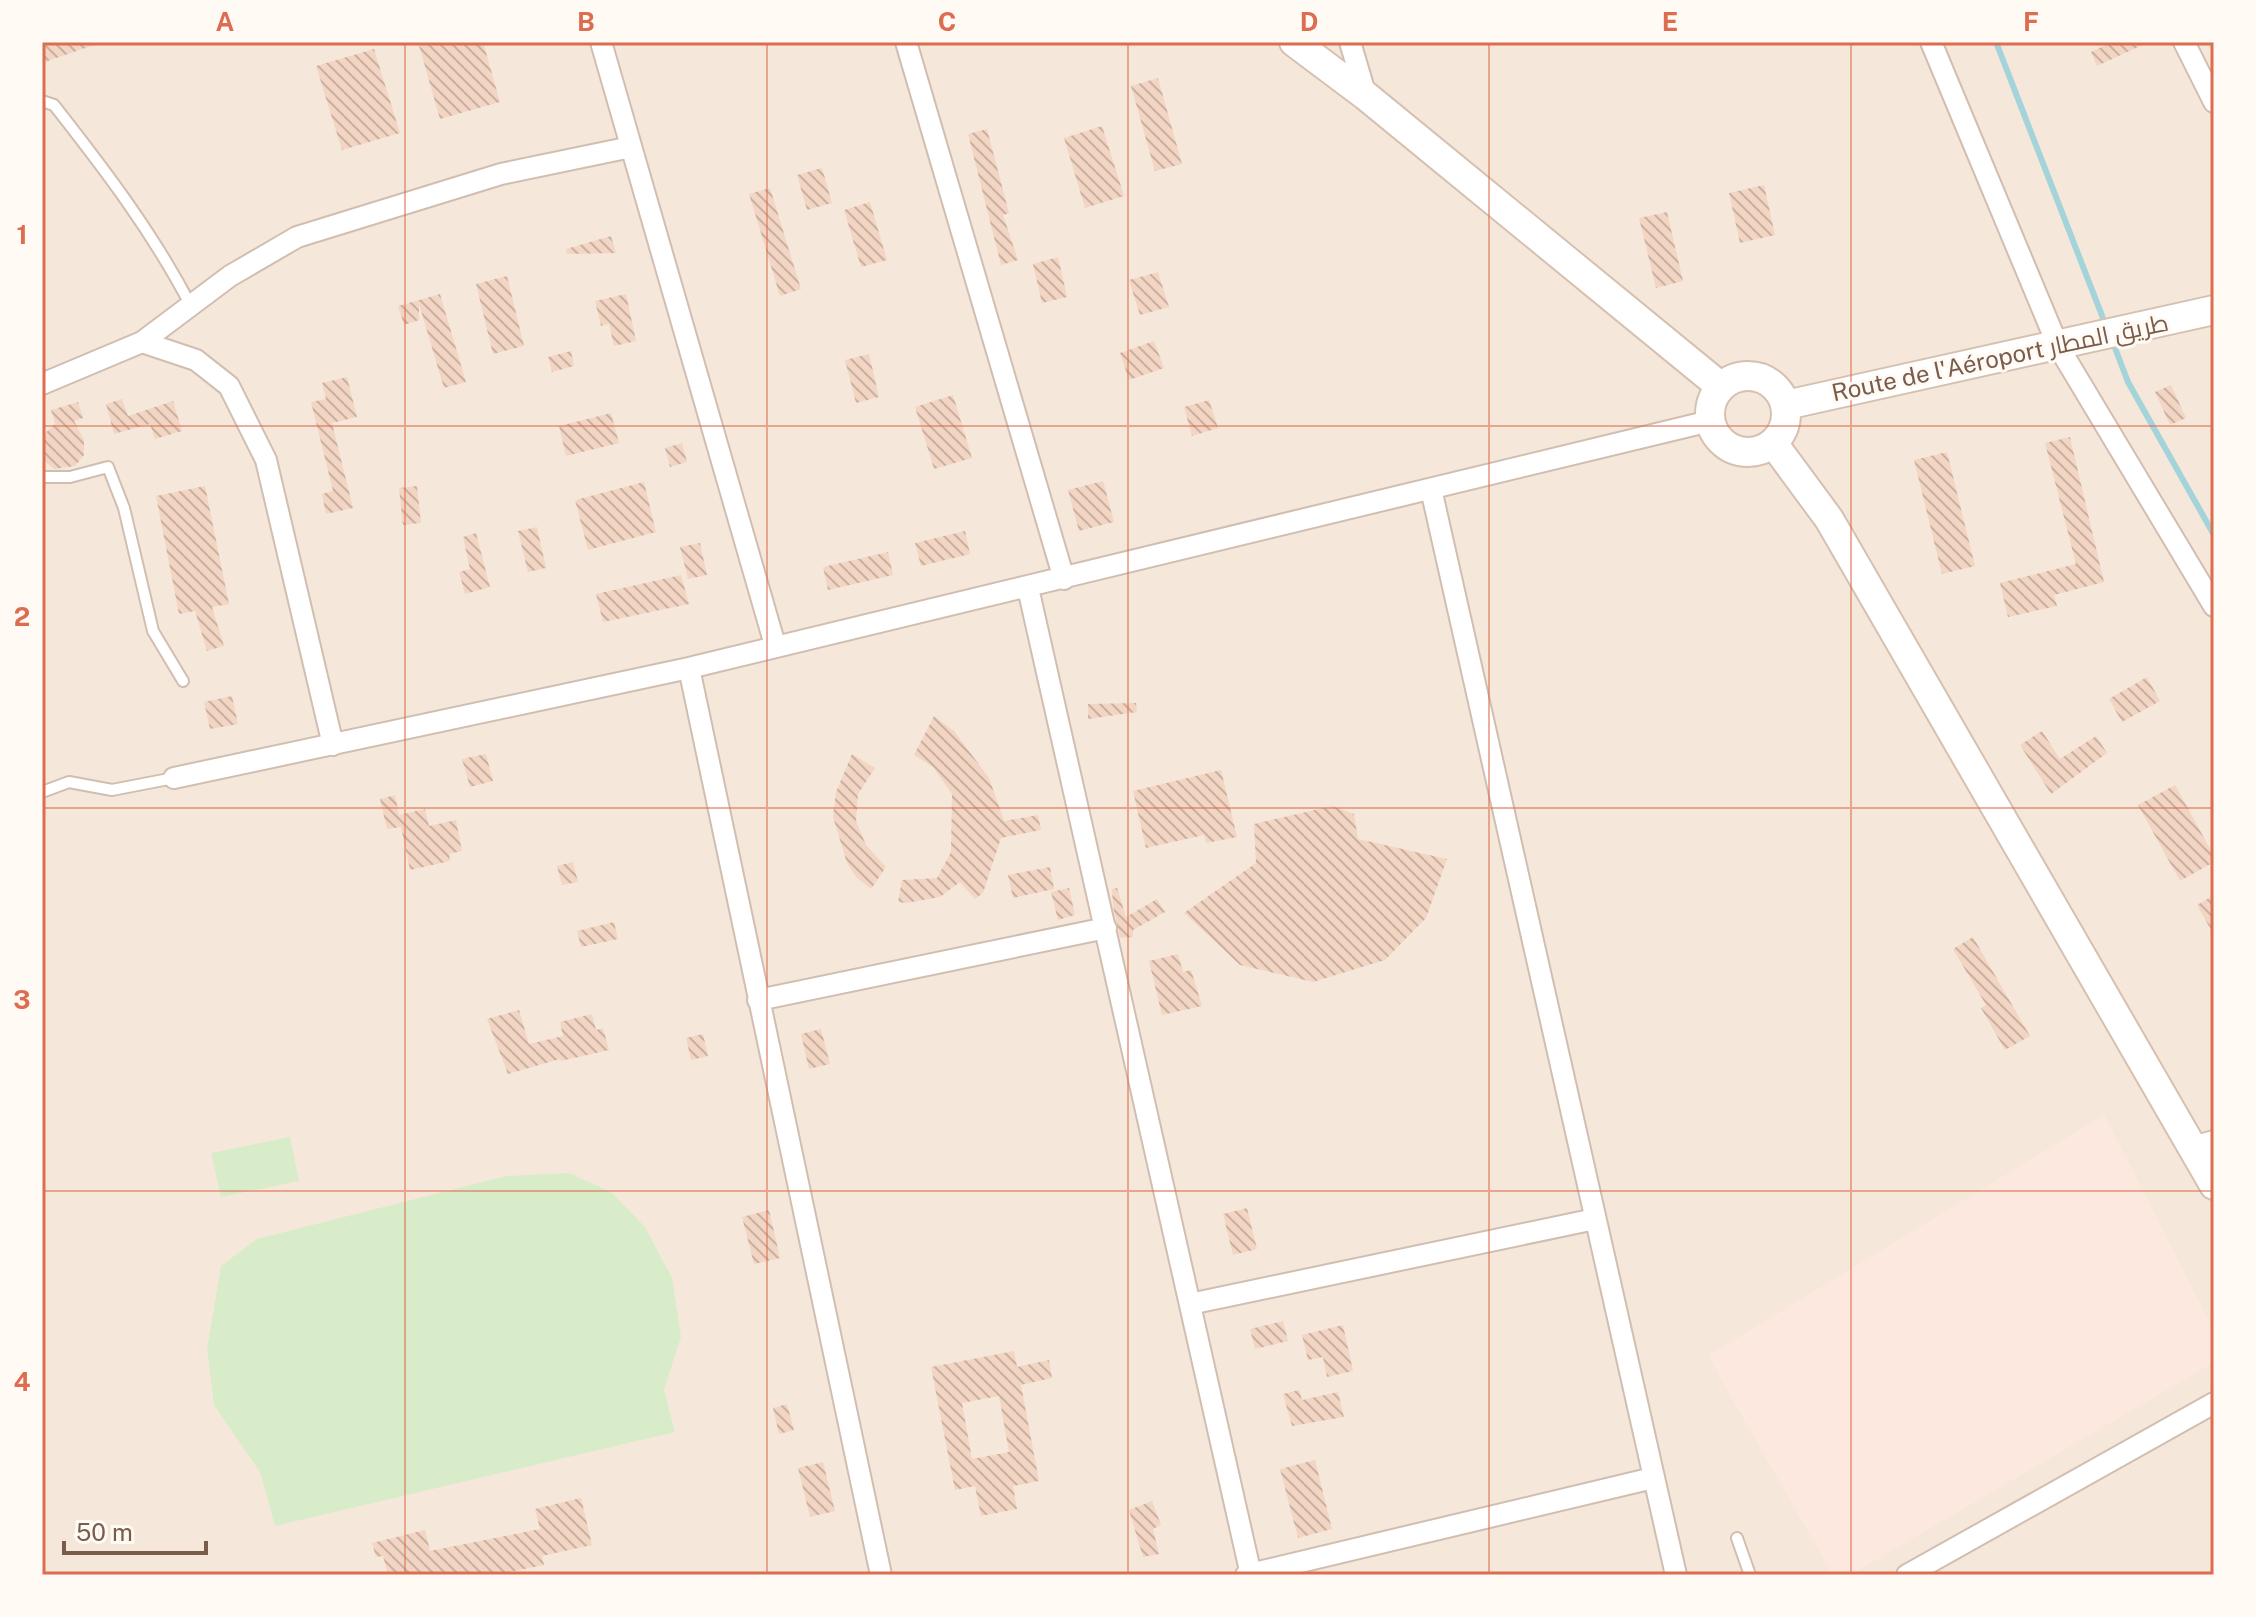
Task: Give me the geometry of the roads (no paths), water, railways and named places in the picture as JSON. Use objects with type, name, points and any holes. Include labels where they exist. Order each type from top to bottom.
[{"type":"main road","points":[[1294,42],[1366,96],[1720,386]]},
{"type":"main road","name":"Route de l'Aéroport طريق المطار","points":[[1786,405],[2214,310]]},
{"type":"main road","points":[[1750,375],[1766,379],[1779,390],[1786,405],[1782,433],[1759,451],[1743,452],[1728,447],[1716,436],[1710,421],[1709,409],[1720,386],[1734,377],[1750,375]]},
{"type":"main road","points":[[1773,443],[1829,519],[2203,1144],[2214,1185]]},
{"type":"street","points":[[601,42],[775,645]]},
{"type":"street","points":[[906,42],[1064,579]]},
{"type":"street","points":[[1350,42],[1366,96]]},
{"type":"street","points":[[1931,42],[2058,346],[2214,606]]},
{"type":"street","points":[[2184,42],[2214,102]]},
{"type":"street","points":[[42,384],[142,342],[230,276],[297,237],[501,174],[631,147]]},
{"type":"street","points":[[142,342],[196,360],[229,386],[266,460],[333,745]]},
{"type":"street","points":[[174,778],[689,668],[1710,421]]},
{"type":"street","points":[[1431,489],[1676,1575]]},
{"type":"street","points":[[1028,588],[1249,1575],[1653,1478]]},
{"type":"street","points":[[689,668],[881,1575]]},
{"type":"street","points":[[758,1000],[1106,928]]},
{"type":"street","points":[[1190,1304],[1595,1219]]},
{"type":"street","points":[[1907,1575],[2214,1403]]},
{"type":"lane","points":[[42,101],[54,105],[126,197],[164,255],[191,306]]},
{"type":"lane","points":[[42,477],[70,477],[108,467],[124,508],[153,631],[183,681]]},
{"type":"lane","points":[[42,792],[69,782],[112,790],[174,778]]},
{"type":"lane","points":[[1737,1538],[1750,1575]]},
{"type":"waterway","points":[[1996,42],[2106,326]]},
{"type":"waterway","points":[[2112,340],[2128,382],[2214,535]]}]
